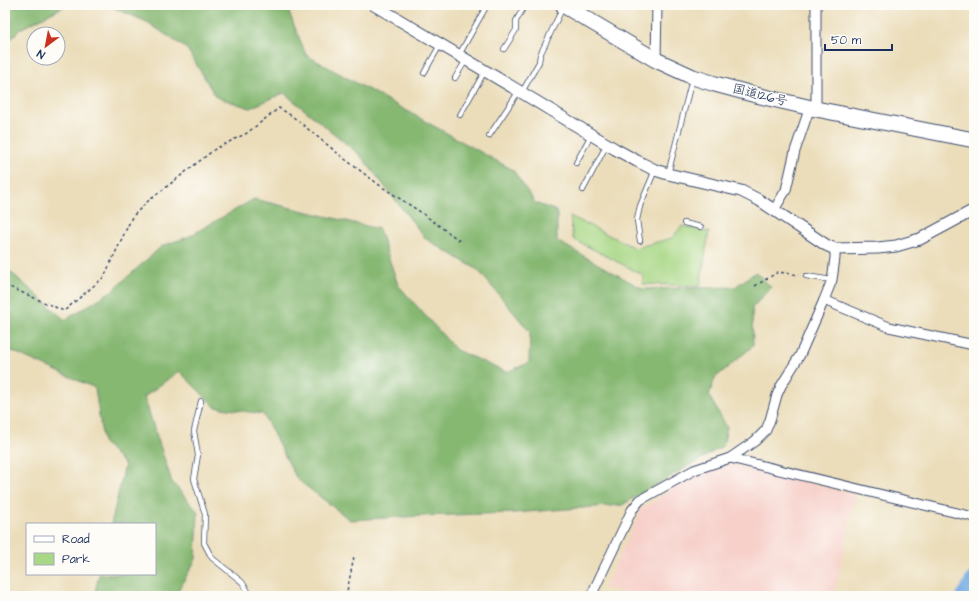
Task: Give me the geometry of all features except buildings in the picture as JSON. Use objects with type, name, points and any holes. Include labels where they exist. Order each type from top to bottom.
[{"type":"highway","name":"国道126号","points":[[563,5],[656,60],[693,77],[756,95],[813,108],[974,140]]},
{"type":"street","points":[[374,5],[637,161],[655,170],[668,174],[741,191],[759,200],[826,245],[835,249],[878,248],[920,239],[974,210]]},
{"type":"street","points":[[656,5],[656,60]]},
{"type":"street","points":[[774,210],[786,190],[795,151],[813,108],[816,5]]},
{"type":"street","points":[[590,596],[632,510],[640,500],[694,470],[730,458],[755,441],[766,430],[780,386],[800,355],[832,280],[835,249]]},
{"type":"street","points":[[824,300],[889,327],[974,345]]},
{"type":"street","points":[[730,458],[974,517]]},
{"type":"lane","points":[[455,78],[462,57],[487,5]]},
{"type":"lane","points":[[504,49],[516,30],[516,21],[525,5]]},
{"type":"lane","points":[[489,136],[539,62],[540,55],[563,5]]},
{"type":"lane","points":[[424,73],[441,44]]},
{"type":"lane","points":[[460,115],[485,71]]},
{"type":"lane","points":[[668,174],[693,77]]},
{"type":"lane","points":[[576,163],[591,135]]},
{"type":"lane","points":[[583,190],[607,144]]},
{"type":"lane","points":[[640,240],[637,220],[640,206],[655,170]]},
{"type":"lane","points":[[684,223],[701,227]]},
{"type":"lane","points":[[806,276],[832,280]]},
{"type":"lane","points":[[201,401],[194,430],[198,455],[194,478],[205,514],[204,543],[212,558],[242,582],[251,596]]},
{"type":"path","points":[[5,285],[64,311],[104,277],[132,217],[146,202],[215,149],[246,133],[279,108],[292,116],[382,187],[419,211],[460,241]]},
{"type":"path","points":[[755,286],[778,272],[806,276]]},
{"type":"path","points":[[346,596],[354,557]]},
{"type":"shaded area","points":[[731,464],[855,494],[834,596],[640,596],[604,588],[642,508],[691,477]]},
{"type":"green space","points":[[5,5],[67,5],[20,29],[5,46]]},
{"type":"green space","points":[[108,5],[286,5],[306,55],[513,170],[535,203],[557,211],[557,241],[643,289],[735,287],[756,272],[771,287],[752,308],[753,346],[715,378],[709,396],[727,427],[723,446],[622,505],[513,513],[350,520],[297,479],[263,414],[215,407],[179,371],[144,397],[172,482],[198,512],[196,559],[175,596],[91,596],[95,592],[99,575],[156,575],[156,523],[111,523],[125,465],[103,442],[95,388],[5,348],[5,267],[65,320],[113,290],[162,246],[188,237],[254,199],[379,229],[398,285],[456,350],[506,372],[529,363],[530,332],[478,270],[426,239],[360,155],[284,93],[250,108],[216,97],[187,49],[147,22]]},
{"type":"green space","points":[[570,216],[635,248],[672,238],[682,226],[709,232],[700,286],[643,284],[643,275],[573,239]]},
{"type":"waterway","points":[[964,596],[974,579]]}]
